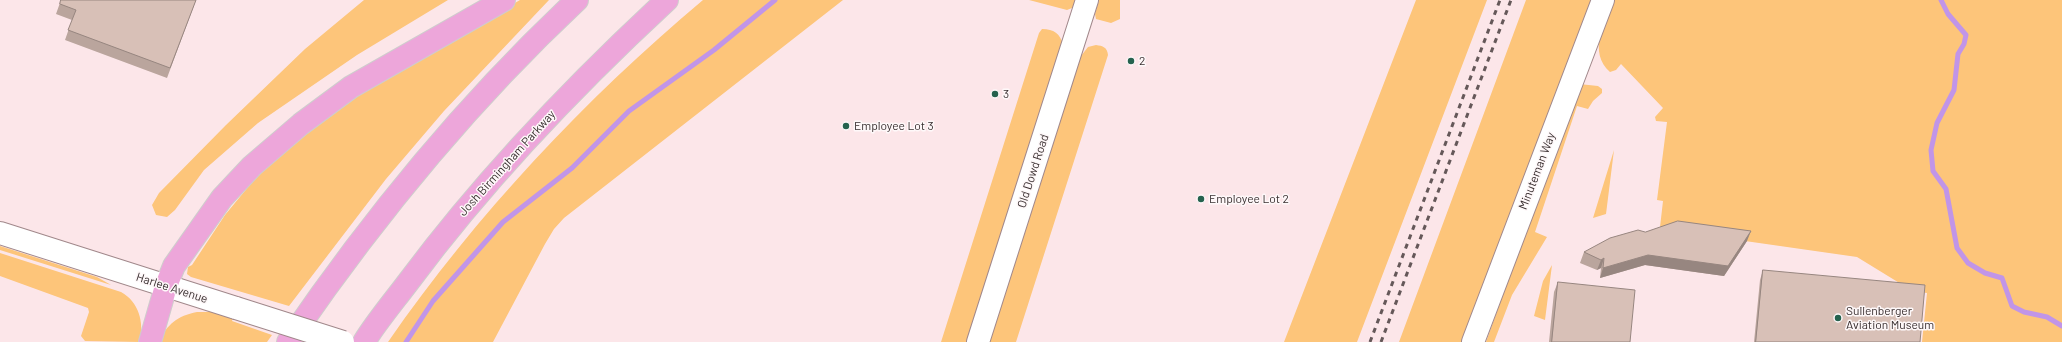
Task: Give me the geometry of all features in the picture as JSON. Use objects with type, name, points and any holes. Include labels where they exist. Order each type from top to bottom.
[{"type":"main road","points":[[150,342],[166,286],[174,266],[222,198],[252,166],[301,124],[351,87],[504,0]]},
{"type":"main road","points":[[288,342],[381,214],[447,135],[550,25],[577,0]]},
{"type":"main road","name":"Josh Birmingham Parkway","points":[[364,342],[428,255],[483,189],[544,121],[619,44],[667,0]]},
{"type":"street","name":"Old Dowd Road","points":[[978,342],[1088,0]]},
{"type":"street","name":"Minuteman Way","points":[[1473,342],[1603,0]]},
{"type":"street","name":"Harlee Avenue","points":[[0,233],[343,342]]},
{"type":"shaded area","points":[[364,0],[448,0],[357,55],[258,123],[204,170],[175,210],[167,217],[156,215],[152,205],[159,193],[226,125],[305,49]]},
{"type":"shaded area","points":[[520,0],[549,0],[444,111],[386,179],[289,306],[191,277],[187,274],[188,267],[192,265],[225,215],[258,175],[335,109]]},
{"type":"shaded area","points":[[703,0],[843,0],[564,218],[554,229],[545,244],[493,342],[388,342],[458,249],[534,160],[616,77]]},
{"type":"shaded area","points":[[1029,0],[1078,0],[1072,8],[1067,10]]},
{"type":"shaded area","points":[[1099,0],[1120,0],[1120,19],[1111,23],[1096,19],[1095,14]]},
{"type":"shaded area","points":[[1416,0],[1487,0],[1357,342],[1284,342]]},
{"type":"shaded area","points":[[1526,0],[1594,0],[1463,342],[1399,342]]},
{"type":"shaded area","points":[[1612,0],[2062,0],[2062,342],[1922,342],[1927,293],[1903,290],[1901,284],[1857,257],[1675,231],[1659,236],[1663,201],[1657,200],[1667,122],[1656,121],[1655,117],[1663,108],[1621,64],[1616,70],[1610,72],[1603,64],[1600,56],[1600,37],[1605,17]]},
{"type":"shaded area","points":[[1042,29],[1050,30],[1056,33],[1060,37],[1063,44],[968,342],[941,342],[1039,33]]},
{"type":"shaded area","points":[[1096,45],[1104,47],[1107,50],[1108,55],[1016,342],[989,342],[1081,56],[1088,47]]},
{"type":"shaded area","points":[[1579,84],[1598,86],[1602,89],[1602,93],[1593,101],[1588,109],[1577,106],[1535,232],[1547,237],[1512,295],[1494,342],[1486,342]]},
{"type":"shaded area","points":[[1614,150],[1606,214],[1593,218]]},
{"type":"shaded area","points":[[0,246],[97,277],[111,285],[0,250]]},
{"type":"shaded area","points":[[0,253],[121,292],[132,301],[139,313],[141,327],[140,342],[85,341],[81,336],[89,312],[88,308],[0,276]]},
{"type":"shaded area","points":[[1552,265],[1545,320],[1534,316],[1543,281]]},
{"type":"shaded area","points":[[197,312],[212,312],[233,318],[232,321],[272,335],[267,342],[158,342],[169,326],[174,322],[184,316]]},
{"type":"building","points":[[61,0],[196,0],[170,68],[68,30],[76,10],[60,4]]},
{"type":"building","points":[[1678,221],[1751,231],[1728,266],[1648,255],[1603,268],[1604,258],[1601,260],[1584,252],[1610,238],[1638,230],[1645,232]]},
{"type":"building","name":"Sullenberger Aviation Museum","points":[[1763,270],[1925,285],[1920,342],[1756,342]]},
{"type":"building","points":[[1558,282],[1635,290],[1630,342],[1552,342]]},
{"type":"waterway","points":[[406,342],[433,301],[503,222],[572,168],[629,111],[714,50],[775,0]]},
{"type":"waterway","points":[[1941,0],[1948,14],[1966,35],[1964,44],[1958,54],[1954,90],[1937,123],[1931,150],[1933,171],[1946,189],[1957,248],[1968,263],[1985,273],[2002,278],[2012,306],[2024,312],[2047,317],[2062,326]]},
{"type":"railway","points":[[1370,342],[1500,0]]},
{"type":"railway","points":[[1381,342],[1511,0]]},
{"type":"place","name":"2","points":[[1131,61]]},
{"type":"place","name":"3","points":[[995,94]]},
{"type":"place","name":"Employee Lot 3","points":[[846,126]]},
{"type":"place","name":"Employee Lot 2","points":[[1201,199]]},
{"type":"place","name":"Sullenberger Aviation Museum","points":[[1838,318]]}]
